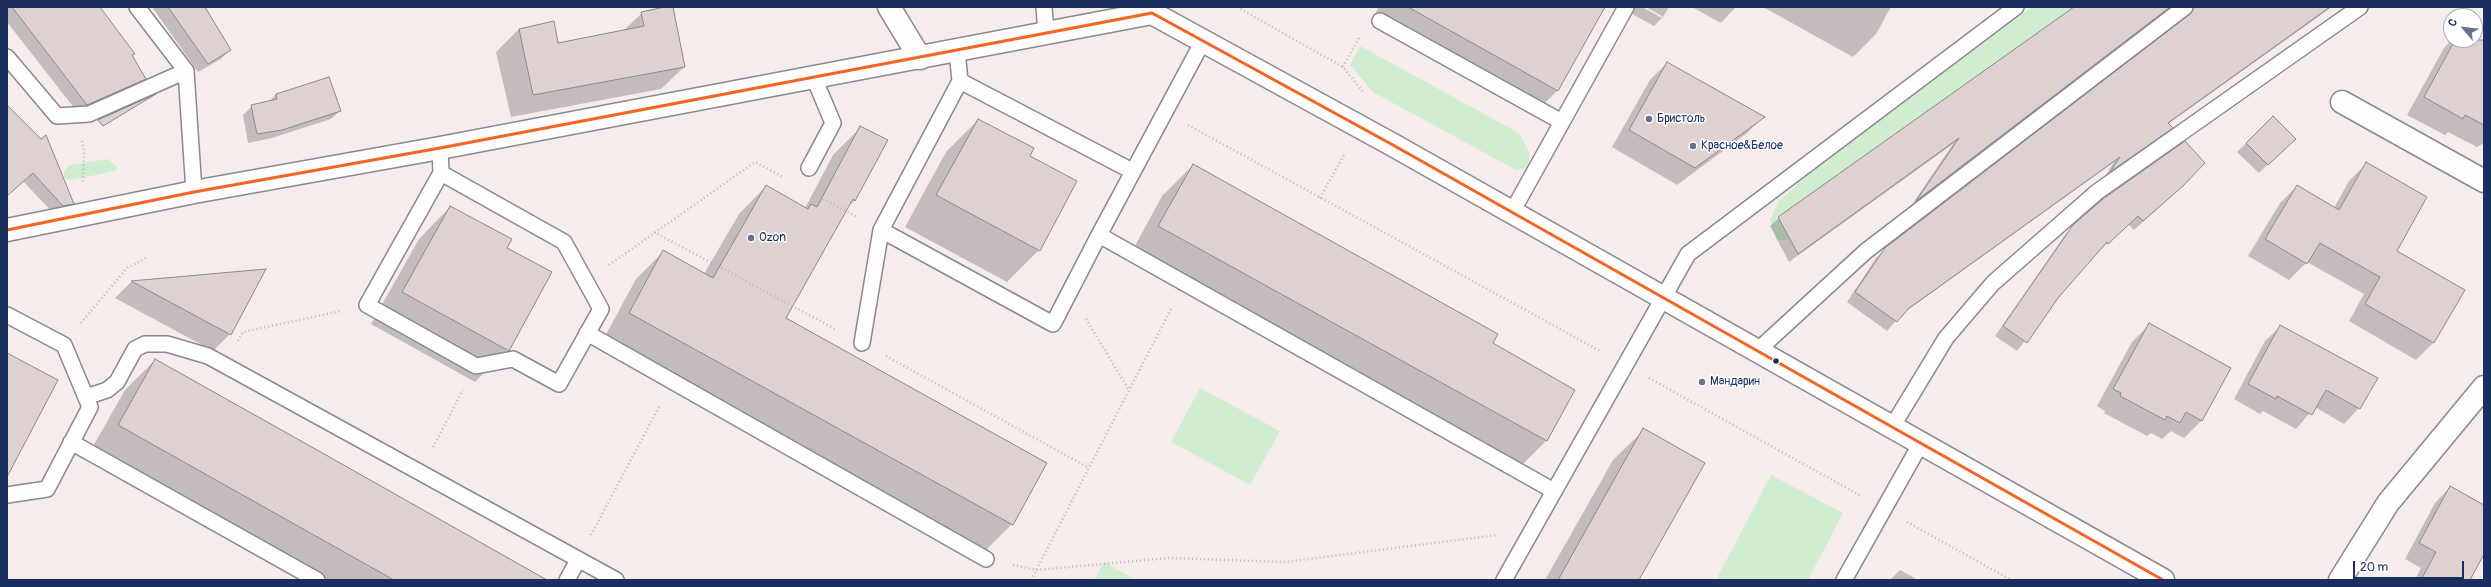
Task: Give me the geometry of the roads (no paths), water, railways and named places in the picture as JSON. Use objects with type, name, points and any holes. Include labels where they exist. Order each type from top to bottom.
[{"type":"street","points":[[889,7],[920,58]]},
{"type":"street","points":[[7,230],[194,192],[440,148],[957,51],[1153,10],[1203,41],[1512,212],[2163,580]]},
{"type":"street","points":[[2342,102],[2484,180]]},
{"type":"street","points":[[2340,580],[2388,503],[2484,387]]},
{"type":"lane","points":[[137,7],[186,70],[194,192]]},
{"type":"lane","points":[[1044,7],[1046,33]]},
{"type":"lane","points":[[1512,212],[1626,7]]},
{"type":"lane","points":[[1504,580],[1662,297],[1688,254],[2016,7]]},
{"type":"lane","points":[[1757,351],[1866,251],[2186,7]]},
{"type":"lane","points":[[1892,427],[1946,338],[1993,283],[2097,192],[2360,7]]},
{"type":"lane","points":[[1380,21],[1562,122]]},
{"type":"lane","points":[[880,230],[1054,324],[1132,171],[1203,41]]},
{"type":"lane","points":[[862,343],[880,230],[960,81],[957,51]]},
{"type":"lane","points":[[7,57],[57,116],[89,114],[186,70]]},
{"type":"lane","points":[[809,168],[833,123],[814,78]]},
{"type":"lane","points":[[960,81],[1132,171]]},
{"type":"lane","points":[[440,148],[441,173],[367,305],[476,366],[513,359],[559,384],[601,309],[564,242],[441,173]]},
{"type":"lane","points":[[1099,235],[1554,491]]},
{"type":"lane","points":[[7,315],[64,345],[90,407],[47,489],[7,494]]},
{"type":"lane","points":[[587,333],[986,559]]},
{"type":"lane","points":[[86,397],[107,390],[117,382],[135,349],[145,344],[167,344],[208,356],[616,580]]},
{"type":"lane","points":[[72,442],[317,580]]},
{"type":"lane","points":[[1844,580],[1921,443]]},
{"type":"lane","points":[[567,580],[578,560]]},
{"type":"place","name":"Бристоль","points":[[1649,119]]},
{"type":"place","name":"Красное&Белое","points":[[1693,146]]},
{"type":"place","name":"Ozon","points":[[751,238]]},
{"type":"place","name":"Мандарин","points":[[1702,382]]}]
